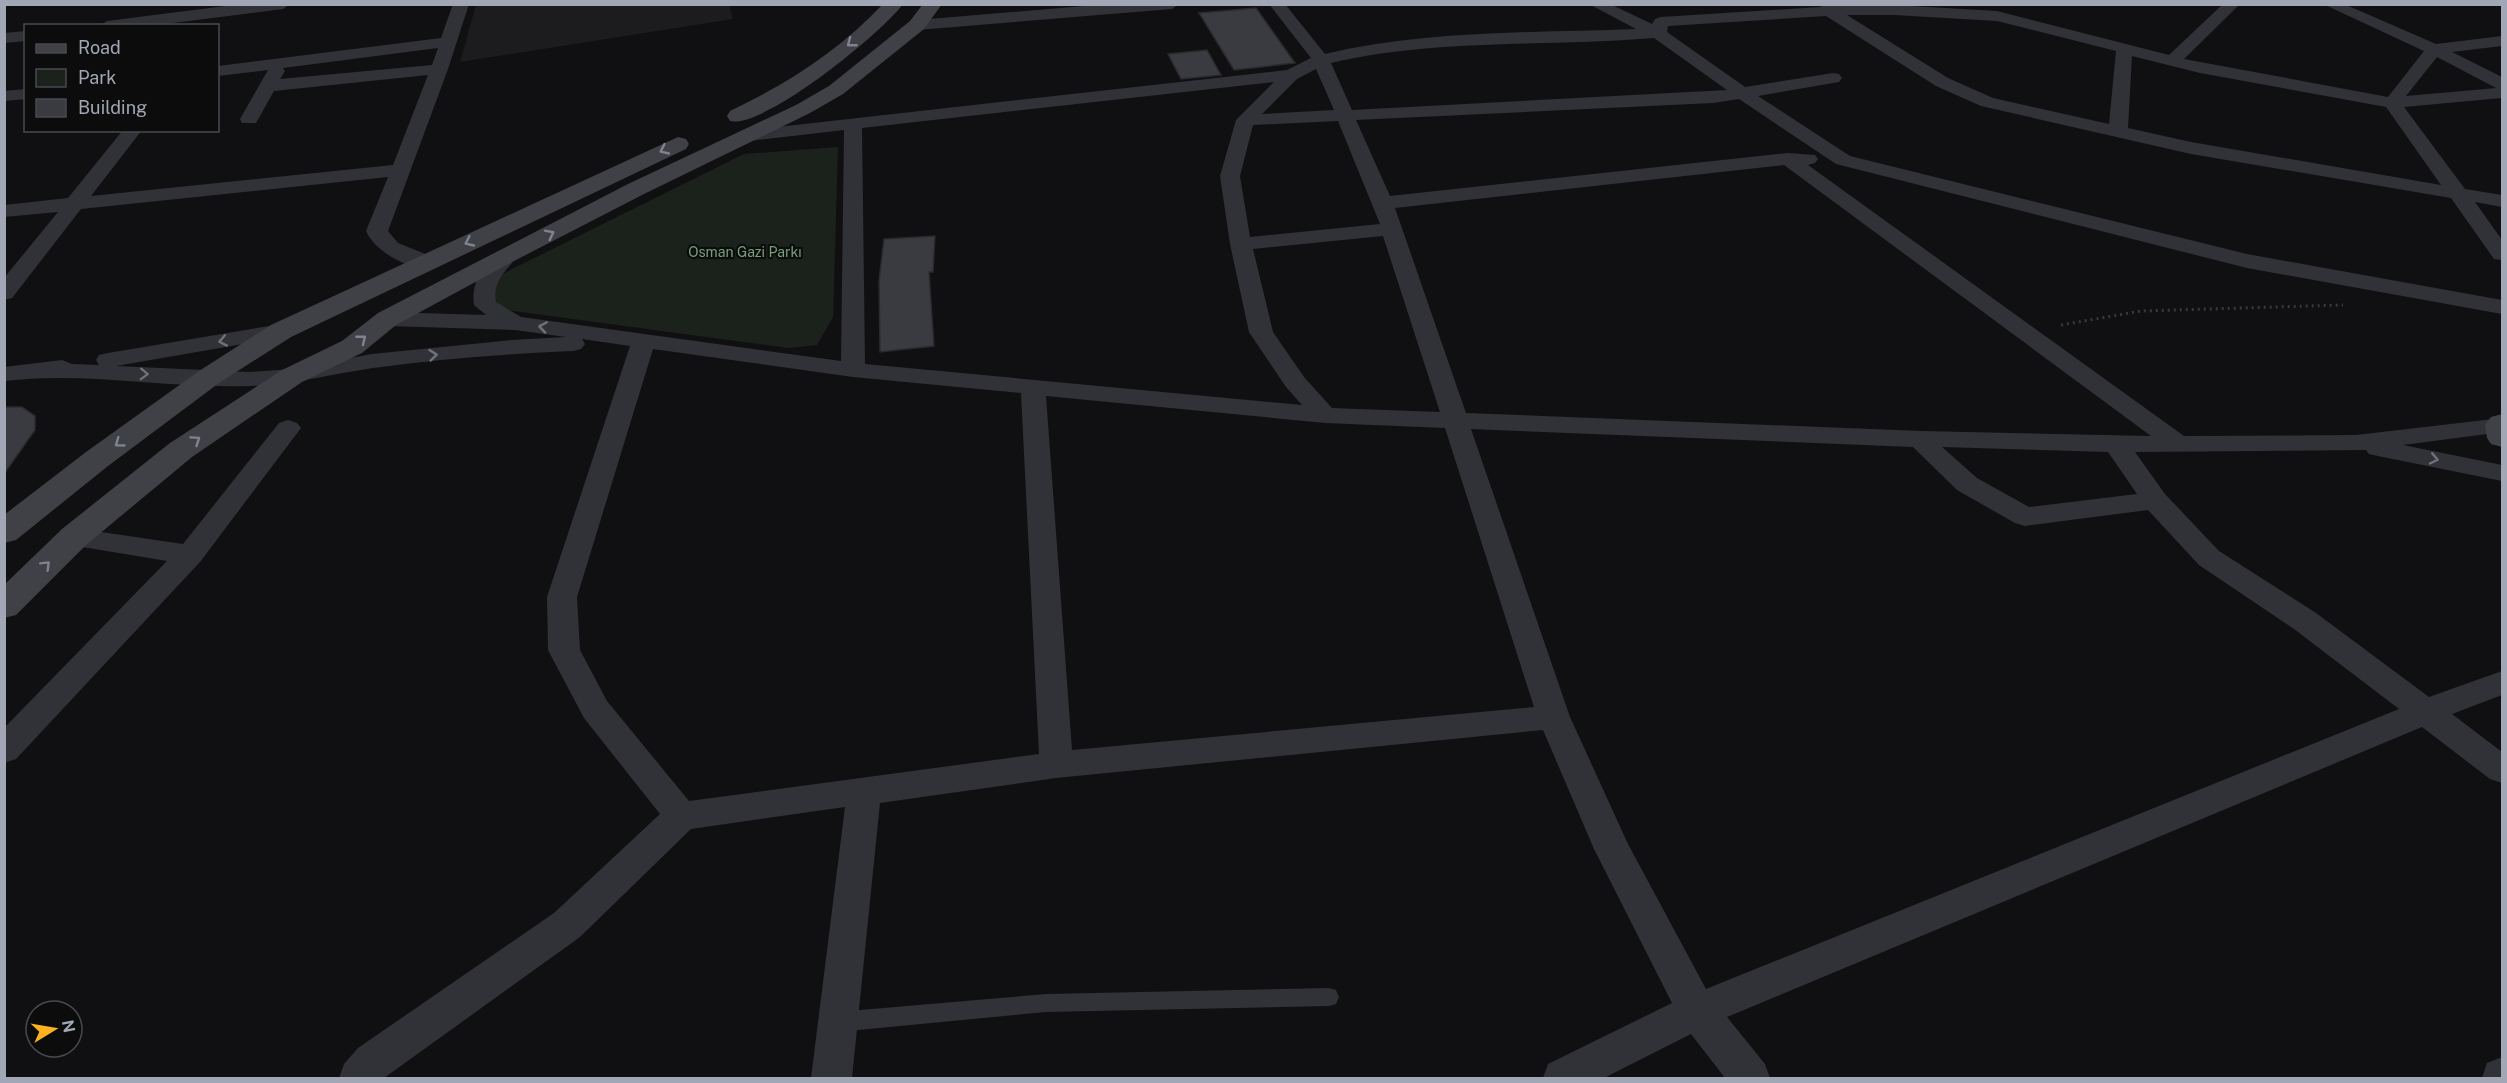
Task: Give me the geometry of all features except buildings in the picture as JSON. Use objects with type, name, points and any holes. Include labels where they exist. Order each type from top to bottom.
[{"type":"main road","points":[[4,532],[97,459],[209,377],[281,331],[776,97],[801,82],[880,21],[894,4]]},
{"type":"main road","points":[[4,606],[74,537],[181,450],[292,376],[352,347],[387,319],[507,255],[636,189],[803,110],[836,90],[916,25],[933,4]]},
{"type":"main road","points":[[338,306],[370,308],[387,319]]},
{"type":"main road","points":[[281,331],[260,358],[268,369],[292,376]]},
{"type":"street","points":[[154,22],[175,4]]},
{"type":"street","points":[[130,24],[283,4]]},
{"type":"street","points":[[425,262],[387,246],[379,240],[377,231],[439,69],[461,4]]},
{"type":"street","points":[[916,25],[1172,4]]},
{"type":"street","points":[[1276,4],[1321,60],[1387,216],[1554,717],[1612,849],[1697,1011],[1750,1078]]},
{"type":"street","points":[[1596,4],[1659,33],[1742,93],[1843,160]]},
{"type":"street","points":[[2006,18],[2029,4]]},
{"type":"street","points":[[2172,61],[2233,4]]},
{"type":"street","points":[[2330,4],[2434,49],[2502,84]]},
{"type":"street","points":[[1659,33],[1661,22],[1824,8],[1894,10],[2006,18],[2172,61],[2392,103],[2502,93]]},
{"type":"street","points":[[1824,8],[1942,82],[1987,102],[2191,148],[2502,201]]},
{"type":"street","points":[[1325,415],[1295,382],[1261,332],[1241,244],[1230,176],[1245,120],[1291,75],[1321,60],[1359,51],[1420,43],[1659,33]]},
{"type":"street","points":[[4,38],[24,36]]},
{"type":"street","points":[[2392,103],[2434,49],[2502,41]]},
{"type":"street","points":[[219,71],[448,42]]},
{"type":"street","points":[[2118,132],[2124,50]]},
{"type":"street","points":[[249,119],[280,64]]},
{"type":"street","points":[[267,86],[439,69]]},
{"type":"street","points":[[748,135],[1291,75]]},
{"type":"street","points":[[1245,120],[1713,98],[1833,78]]},
{"type":"street","points":[[4,96],[24,94]]},
{"type":"street","points":[[2392,103],[2462,196],[2502,254]]},
{"type":"street","points":[[853,124],[853,370]]},
{"type":"street","points":[[4,293],[131,132]]},
{"type":"street","points":[[1241,244],[1387,216],[1788,159],[1843,160],[2247,261],[2502,307]]},
{"type":"street","points":[[1788,159],[2177,443]]},
{"type":"street","points":[[4,211],[401,170]]},
{"type":"street","points":[[507,255],[488,275],[481,291],[485,305],[515,322]]},
{"type":"street","points":[[387,319],[515,322],[643,342],[853,370],[1033,389],[1325,415],[1457,422],[2116,444],[2356,443],[2502,429]]},
{"type":"street","points":[[4,374],[44,370],[281,331]]},
{"type":"street","points":[[44,370],[249,379],[292,376],[372,361],[512,347],[643,342]]},
{"type":"street","points":[[643,342],[562,597],[564,650],[595,709],[681,816]]},
{"type":"street","points":[[1033,389],[1056,765]]},
{"type":"street","points":[[4,750],[190,555],[288,428]]},
{"type":"street","points":[[1922,439],[1932,452],[1967,484],[2025,517],[2155,500]]},
{"type":"street","points":[[2356,443],[2502,473]]},
{"type":"street","points":[[2116,444],[2155,500],[2209,558],[2305,621],[2502,770]]},
{"type":"street","points":[[74,537],[190,555]]},
{"type":"street","points":[[1563,1078],[1697,1011],[2426,712],[2502,683]]},
{"type":"street","points":[[359,1078],[372,1062],[567,926],[681,816],[1056,765],[1554,717]]},
{"type":"street","points":[[832,1078],[864,791]]},
{"type":"lane","points":[[837,1022],[1046,1003],[1329,997]]},
{"type":"path","points":[[2024,331],[2141,311],[2350,305],[2370,283]]},
{"type":"shaded area","points":[[476,5],[729,5],[733,19],[460,62]]},
{"type":"green space","name":"Osman Gazi Parkı","points":[[838,147],[833,317],[817,345],[789,348],[507,310],[488,297],[493,280],[510,270],[744,154]]}]
